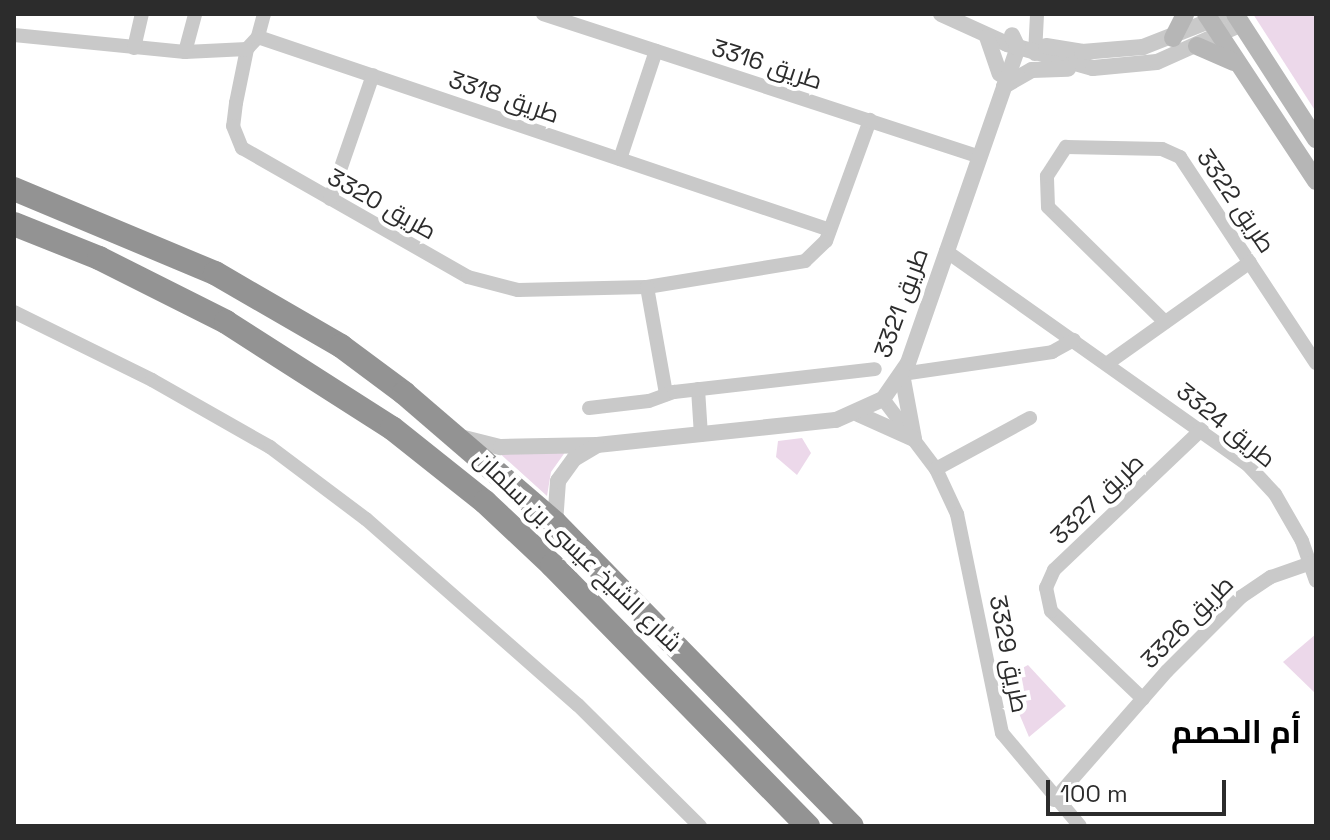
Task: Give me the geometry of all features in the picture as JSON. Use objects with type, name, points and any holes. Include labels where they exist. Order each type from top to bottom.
[{"type":"highway","name":"شارع الشيخ عيسى بن سلمان","points":[[14,189],[156,245],[269,302],[341,346],[452,432],[555,523],[852,826]]},
{"type":"highway","name":"شارع الشيخ عيسى بن سلمان","points":[[14,224],[99,258],[226,322],[392,428],[485,502],[552,565],[808,826]]},
{"type":"main road","points":[[1173,38],[1185,14]]},
{"type":"main road","points":[[1224,21],[1249,74],[1316,181]]},
{"type":"main road","points":[[1224,21],[1316,139]]},
{"type":"main road","points":[[1197,46],[1219,51],[1249,74]]},
{"type":"street","points":[[134,48],[142,14]]},
{"type":"street","points":[[185,52],[195,14]]},
{"type":"street","points":[[14,35],[185,52],[247,49],[258,37],[264,14]]},
{"type":"street","name":"طريق 3316","points":[[543,14],[978,156]]},
{"type":"street","points":[[943,14],[987,37],[1014,41]]},
{"type":"street","points":[[943,14],[1093,68]]},
{"type":"street","points":[[1036,49],[1037,14]]},
{"type":"street","points":[[987,37],[1000,82],[1032,70],[1157,62],[1197,46],[1224,21]]},
{"type":"street","points":[[1036,49],[1105,52],[1173,38],[1224,21]]},
{"type":"street","name":"طريق 3318","points":[[258,37],[827,229]]},
{"type":"street","name":"طريق 3321","points":[[452,432],[501,447],[597,445],[825,422],[858,414],[883,399],[902,374],[978,156],[1014,41]]},
{"type":"street","name":"طريق 3320","points":[[247,49],[233,126],[242,148],[490,285],[568,292],[647,287],[791,267],[820,250],[870,120]]},
{"type":"street","points":[[620,159],[656,51]]},
{"type":"street","points":[[330,199],[373,75]]},
{"type":"street","name":"طريق 3322","points":[[1165,322],[1048,207],[1045,185],[1060,150],[1080,143],[1176,153],[1316,363]]},
{"type":"street","name":"طريق 3324","points":[[946,251],[1202,429],[1275,494],[1311,563],[1316,581]]},
{"type":"street","points":[[1108,363],[1250,262]]},
{"type":"street","points":[[647,287],[666,394]]},
{"type":"street","points":[[14,312],[152,380],[270,447],[366,519],[578,705],[700,826]]},
{"type":"street","points":[[914,439],[902,374],[1052,352],[1074,340]]},
{"type":"street","points":[[589,408],[649,401],[666,394],[698,389],[875,369]]},
{"type":"street","points":[[698,389],[701,435]]},
{"type":"street","name":"طريق 3329","points":[[883,399],[936,469],[963,537],[1002,733],[1054,800],[1080,826]]},
{"type":"street","points":[[858,414],[914,439]]},
{"type":"street","points":[[936,469],[1030,418]]},
{"type":"street","name":"طريق 3327","points":[[1051,611],[1045,596],[1054,570],[1202,429]]},
{"type":"street","points":[[555,523],[553,497],[563,473],[597,445]]},
{"type":"street","name":"طريق 3326","points":[[1054,800],[1143,699],[1252,588],[1311,563]]},
{"type":"street","name":"طريق 3326","points":[[1051,611],[1143,699]]},
{"type":"shaded area","points":[[1253,14],[1316,14],[1316,112]]},
{"type":"shaded area","points":[[802,438],[811,453],[797,475],[776,457],[778,441]]},
{"type":"shaded area","points":[[496,450],[566,451],[551,472],[547,496]]},
{"type":"shaded area","points":[[1316,634],[1316,694],[1283,662]]},
{"type":"shaded area","points":[[1028,665],[1066,706],[1029,737],[1004,678]]},
{"type":"district","name":"أم الحصم","points":[[1236,732]]}]
